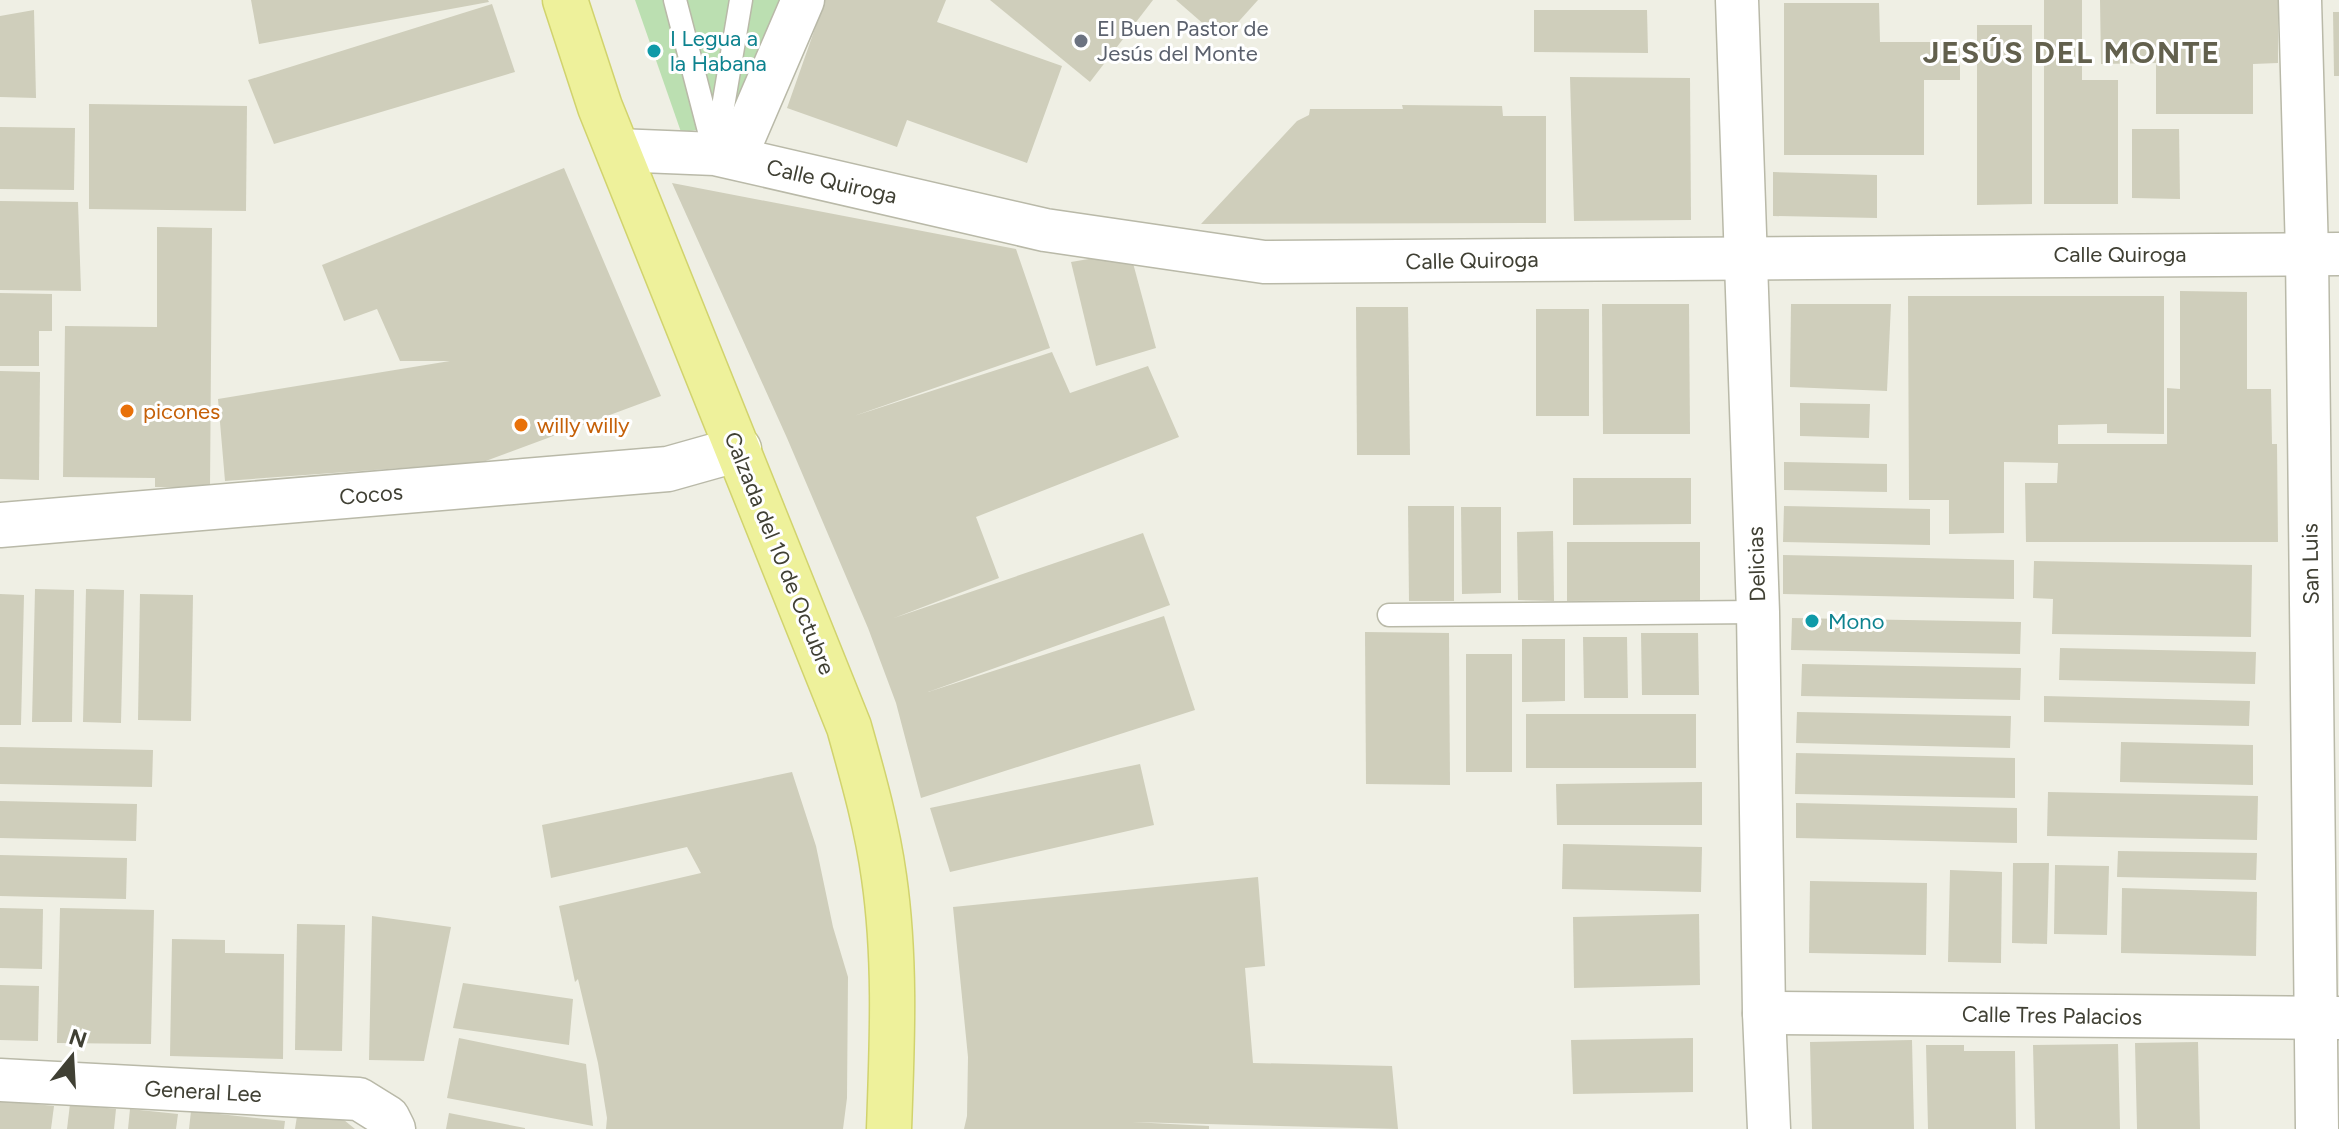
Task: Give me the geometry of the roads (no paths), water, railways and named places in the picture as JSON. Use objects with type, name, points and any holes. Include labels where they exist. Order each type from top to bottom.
[{"type":"main road","name":"Calzada del 10 de Octubre","points":[[565,0],[600,107],[849,727],[873,815],[891,945],[893,1038],[889,1129]]},
{"type":"street","points":[[725,156],[803,0]]},
{"type":"street","name":"Delicias","points":[[1737,0],[1758,612],[1764,1013],[1769,1129]]},
{"type":"street","name":"San Luis","points":[[2300,0],[2323,254],[2327,1018],[2317,1129]]},
{"type":"street","name":"Calle Quiroga","points":[[617,150],[725,156],[1045,230],[1264,262],[2323,254]]},
{"type":"street","name":"Cocos","points":[[0,525],[668,469],[739,449]]},
{"type":"street","name":"Calle Tres Palacios","points":[[1764,1013],[2327,1018]]},
{"type":"street","name":"General Lee","points":[[0,1080],[359,1099],[388,1117],[394,1129]]},
{"type":"lane","points":[[675,0],[725,156]]},
{"type":"lane","points":[[725,156],[741,0]]},
{"type":"lane","points":[[1389,615],[1758,612]]},
{"type":"place","name":"El Buen Pastor de Jesús del Monte","points":[[1081,41]]},
{"type":"place","name":"I Legua a la Habana","points":[[654,51]]},
{"type":"place","name":"picones","points":[[127,411]]},
{"type":"place","name":"willy willy","points":[[521,425]]},
{"type":"place","name":"Mono","points":[[1812,621]]},
{"type":"district","name":"JESÚS DEL MONTE","points":[[2072,53]]}]
